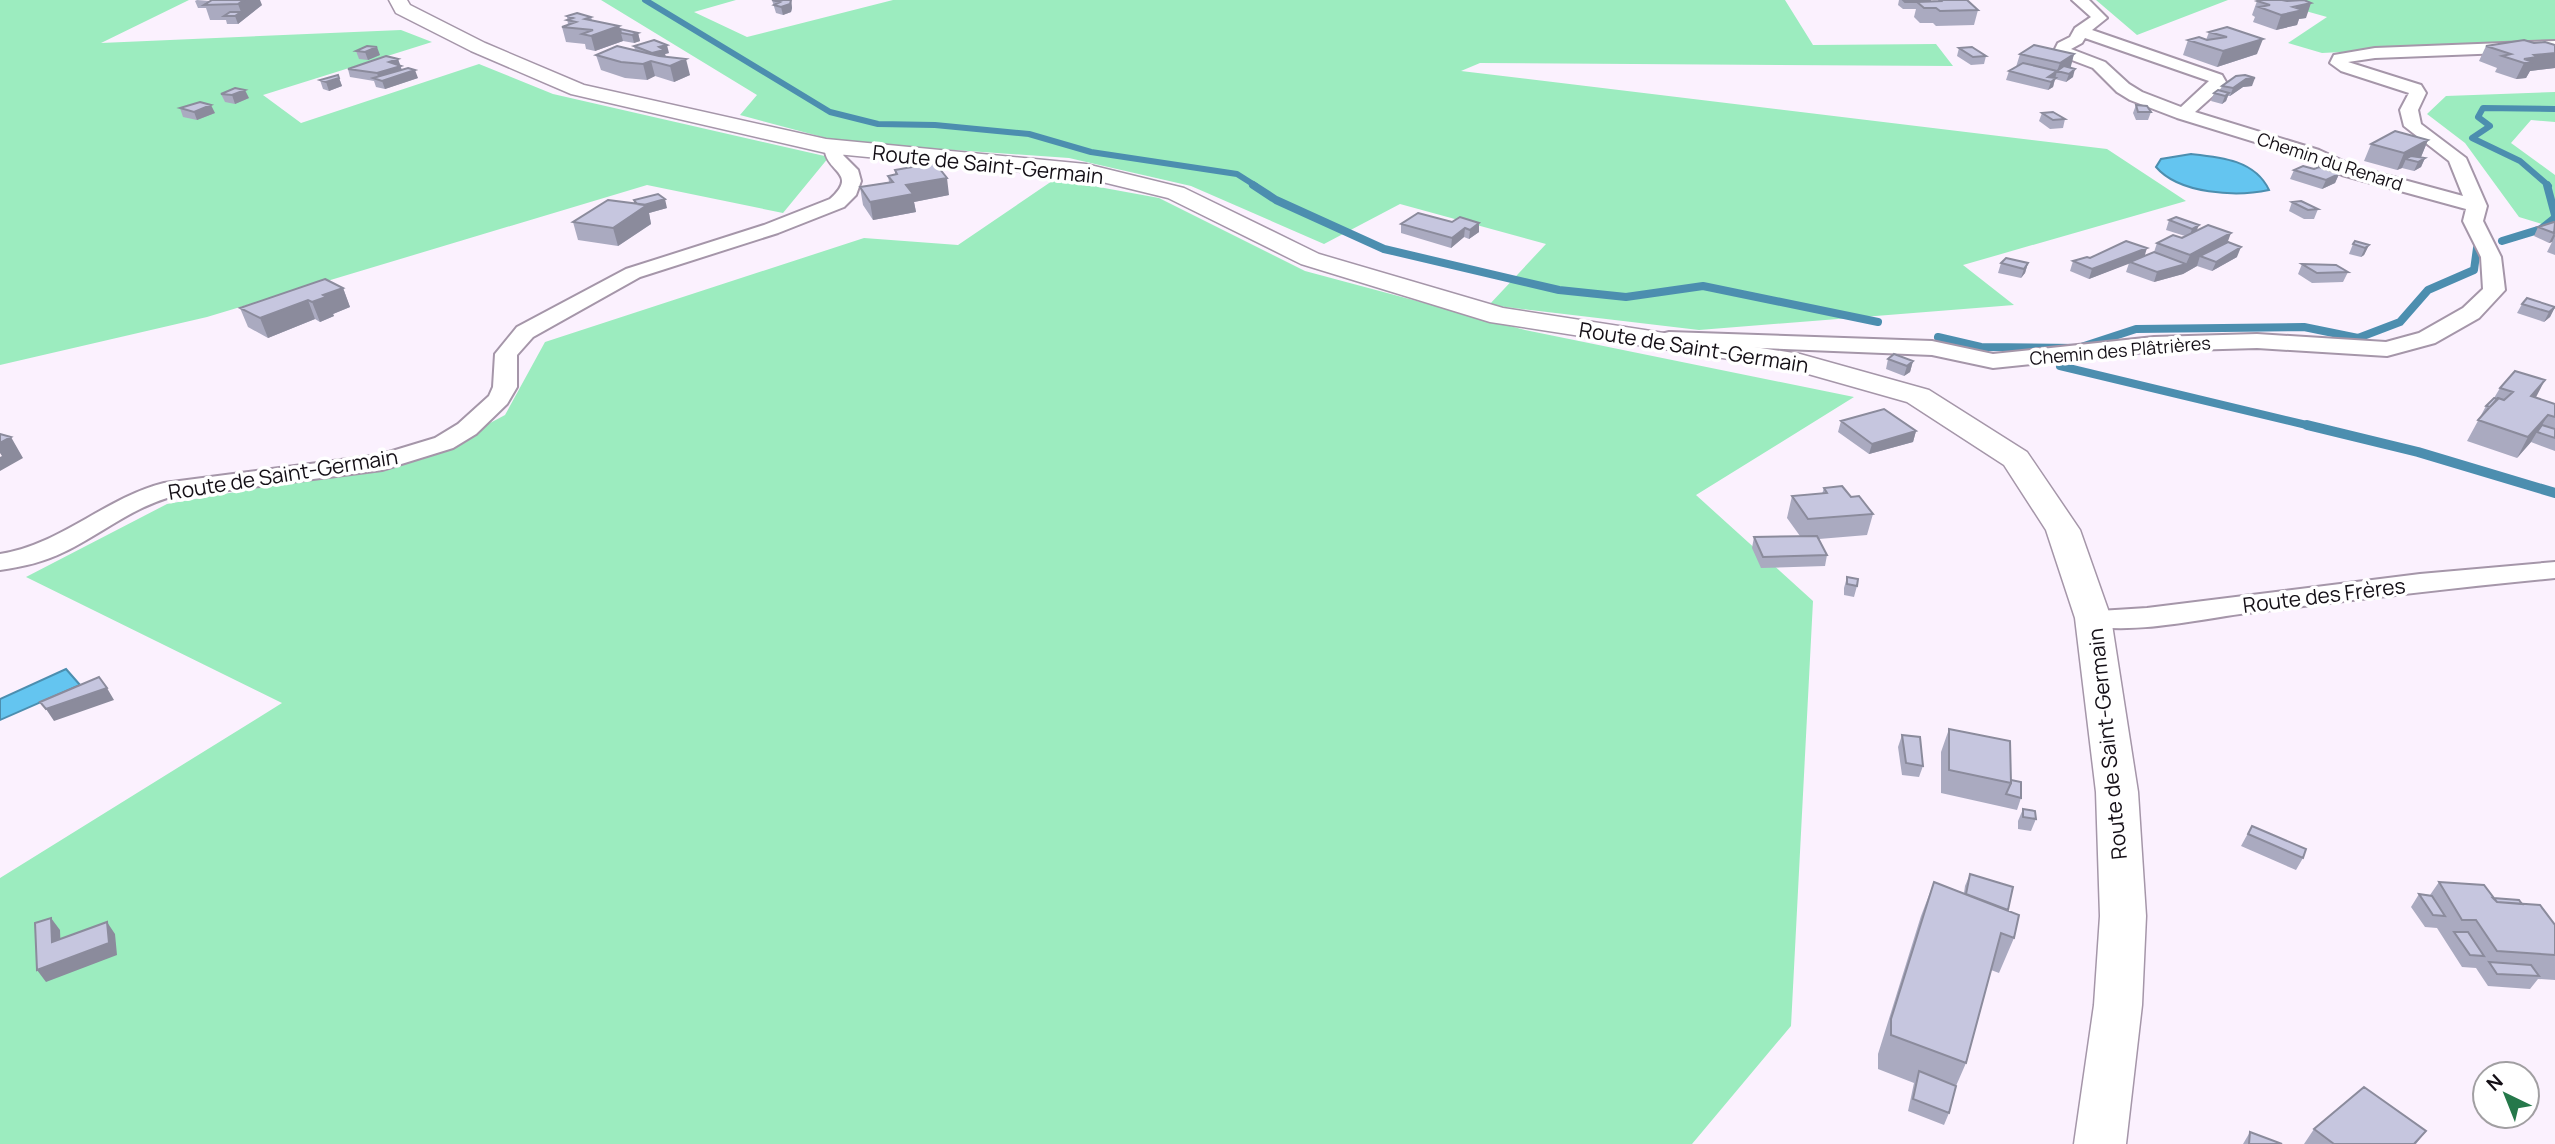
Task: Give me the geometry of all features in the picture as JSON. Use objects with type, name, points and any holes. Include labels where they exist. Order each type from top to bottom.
[{"type":"street","name":"Route de Saint-Germain","points":[[398,0],[403,9],[478,47],[578,90],[839,148],[1086,171],[1176,194],[1310,259],[1474,309],[1500,316],[1790,360],[1918,396],[2016,460],[2063,530],[2093,618],[2117,792],[2123,916],[2118,1005],[2100,1144]]},
{"type":"street","name":"Chemin du Renard","points":[[2078,0],[2093,10],[2099,19],[2080,31],[2077,40],[2064,46],[2062,51],[2099,65],[2123,88],[2136,96],[2183,114],[2313,153],[2349,171],[2477,206]]},
{"type":"street","points":[[2080,31],[2216,78],[2218,82],[2183,114]]},
{"type":"street","name":"Chemin des Plâtrières","points":[[1652,339],[1768,340],[1932,348],[1993,360],[2167,344],[2257,341],[2387,349],[2427,338],[2471,313],[2494,290],[2491,257],[2473,221],[2477,206],[2457,158],[2413,126],[2409,110],[2418,93],[2415,89],[2347,68],[2338,63],[2340,58],[2389,52],[2555,46]]},
{"type":"street","name":"Route de Saint-Germain","points":[[0,562],[19,560],[50,549],[135,501],[164,491],[382,461],[444,443],[467,429],[499,399],[505,387],[506,354],[525,332],[633,273],[772,229],[836,203],[846,195],[852,181],[851,174],[834,156],[834,152],[839,148]]},
{"type":"street","name":"Route des Frères","points":[[2093,618],[2147,617],[2420,583],[2555,570]]},
{"type":"green space","points":[[0,0],[189,0],[101,43],[401,30],[432,42],[263,95],[301,123],[479,64],[553,94],[829,157],[783,213],[647,185],[207,317],[0,365]]},
{"type":"green space","points":[[601,0],[736,0],[694,12],[747,37],[893,0],[1785,0],[1813,45],[1936,44],[1953,66],[1480,63],[1461,71],[2107,149],[2186,201],[1963,265],[2014,305],[1699,330],[1489,305],[1546,244],[1400,204],[1324,244],[1191,186],[1069,158],[841,142],[740,115],[757,95]]},
{"type":"green space","points":[[2096,0],[2228,0],[2137,35]]},
{"type":"green space","points":[[2267,0],[2555,0],[2555,41],[2322,53],[2288,43],[2327,17]]},
{"type":"green space","points":[[2555,92],[2555,122],[2531,120],[2511,143],[2555,175],[2555,228],[2519,217],[2465,143],[2427,114],[2446,96]]},
{"type":"green space","points":[[1055,179],[1159,198],[1305,271],[1525,330],[1854,397],[1696,495],[1813,601],[1791,1026],[1692,1144],[0,1144],[0,878],[282,703],[26,577],[167,504],[423,459],[505,415],[545,342],[864,238],[958,245]]},
{"type":"water","points":[[2191,154],[2225,159],[2246,166],[2263,180],[2269,190],[2225,193],[2193,188],[2166,176],[2156,167],[2161,159]]},
{"type":"water","points":[[66,669],[80,685],[0,720],[0,699]]},
{"type":"building","points":[[212,0],[244,0],[238,4],[204,5]]},
{"type":"building","points":[[772,0],[791,0],[790,4],[781,7],[774,5],[780,2]]},
{"type":"building","points":[[1903,0],[1929,0],[1930,1],[1905,2]]},
{"type":"building","points":[[1967,0],[1978,10],[1940,11],[1936,8],[1924,8],[1917,2]]},
{"type":"building","points":[[2304,0],[2311,3],[2293,7],[2303,10],[2281,15],[2259,7],[2270,5],[2257,1]]},
{"type":"building","points":[[230,12],[241,12],[235,16],[224,16]]},
{"type":"building","points":[[577,13],[591,17],[585,19],[619,26],[591,36],[582,34],[593,30],[562,27],[576,22],[567,20],[573,18],[567,16]]},
{"type":"building","points":[[2227,27],[2263,39],[2223,51],[2188,40],[2199,37],[2207,40],[2227,37],[2209,32]]},
{"type":"building","points":[[620,29],[638,33],[621,33]]},
{"type":"building","points":[[654,40],[667,45],[659,47],[664,50],[652,53],[634,46]]},
{"type":"building","points":[[2524,40],[2555,45],[2555,53],[2534,55],[2537,57],[2524,59],[2533,62],[2524,63],[2502,56],[2511,54],[2486,46]]},
{"type":"building","points":[[2034,45],[2074,54],[2060,63],[2020,54]]},
{"type":"building","points":[[367,46],[377,47],[365,52],[356,51]]},
{"type":"building","points":[[617,46],[686,59],[670,66],[651,61],[643,64],[621,62],[596,55]]},
{"type":"building","points":[[1972,47],[1986,56],[1973,57],[1959,48]]},
{"type":"building","points":[[386,56],[398,59],[389,62],[401,66],[377,73],[348,69]]},
{"type":"building","points":[[2023,63],[2057,71],[2048,77],[2056,78],[2051,82],[2009,71]]},
{"type":"building","points":[[2064,66],[2075,69],[2069,74],[2057,71]]},
{"type":"building","points":[[408,68],[415,70],[382,81],[373,78]]},
{"type":"building","points":[[338,75],[339,78],[326,82],[320,80]]},
{"type":"building","points":[[2236,76],[2255,78],[2246,79],[2233,88],[2222,86]]},
{"type":"building","points":[[235,88],[245,90],[232,95],[221,94]]},
{"type":"building","points":[[2218,90],[2229,93],[2225,96],[2214,93]]},
{"type":"building","points":[[200,102],[211,105],[194,112],[180,108]]},
{"type":"building","points":[[2136,105],[2147,106],[2151,112],[2138,112]]},
{"type":"building","points":[[2053,112],[2065,119],[2053,120],[2042,113]]},
{"type":"building","points":[[2395,131],[2428,140],[2404,153],[2371,144]]},
{"type":"building","points":[[2411,156],[2425,158],[2418,162],[2406,159]]},
{"type":"building","points":[[935,163],[947,178],[906,185],[913,194],[870,202],[860,187],[893,182],[888,176],[897,174],[895,170]]},
{"type":"building","points":[[2303,166],[2314,169],[2319,167],[2339,174],[2326,180],[2294,170]]},
{"type":"building","points":[[658,194],[665,199],[644,205],[637,204],[634,200]]},
{"type":"building","points":[[608,200],[647,205],[613,228],[573,222]]},
{"type":"building","points":[[2301,201],[2318,209],[2308,210],[2292,202]]},
{"type":"building","points":[[1418,213],[1452,222],[1460,217],[1479,223],[1470,230],[1465,228],[1452,238],[1401,224]]},
{"type":"building","points":[[2176,217],[2199,225],[2192,229],[2169,220]]},
{"type":"building","points":[[2554,222],[2554,233],[2538,227]]},
{"type":"building","points":[[2208,225],[2231,233],[2190,255],[2157,243],[2173,235],[2182,238]]},
{"type":"building","points":[[2126,241],[2147,248],[2092,269],[2073,261],[2090,258]]},
{"type":"building","points":[[2355,241],[2369,245],[2365,248],[2353,244]]},
{"type":"building","points":[[2228,242],[2241,247],[2216,262],[2200,256]]},
{"type":"building","points":[[2154,252],[2186,264],[2157,272],[2130,262]]},
{"type":"building","points":[[2006,258],[2028,263],[2024,269],[2001,263]]},
{"type":"building","points":[[2302,264],[2336,265],[2348,272],[2317,273]]},
{"type":"building","points":[[325,279],[343,288],[323,295],[326,297],[312,302],[308,300],[260,318],[240,308]]},
{"type":"building","points":[[2527,298],[2555,307],[2549,312],[2522,304]]},
{"type":"building","points":[[1894,354],[1913,361],[1907,366],[1888,359]]},
{"type":"building","points":[[2515,371],[2545,380],[2531,396],[2555,404],[2555,417],[2548,415],[2528,437],[2478,420],[2498,398],[2504,400],[2513,392],[2500,388]]},
{"type":"building","points":[[2494,398],[2498,399],[2490,407],[2486,406]]},
{"type":"building","points":[[1884,409],[1916,431],[1872,444],[1841,421]]},
{"type":"building","points":[[2542,425],[2555,429],[2555,438],[2537,432]]},
{"type":"building","points":[[0,434],[11,437],[0,443]]},
{"type":"building","points":[[1842,486],[1851,497],[1859,496],[1873,514],[1808,519],[1792,496],[1827,493],[1824,488]]},
{"type":"building","points":[[1817,536],[1827,555],[1763,557],[1754,537]]},
{"type":"building","points":[[1847,577],[1858,579],[1857,586],[1847,584]]},
{"type":"building","points":[[99,677],[107,688],[46,709],[40,702]]},
{"type":"building","points":[[1949,729],[2010,741],[2011,783],[1949,770]]},
{"type":"building","points":[[1902,735],[1920,737],[1923,766],[1906,763]]},
{"type":"building","points":[[2011,780],[2021,782],[2021,798],[2006,794]]},
{"type":"building","points":[[2023,809],[2035,811],[2036,819],[2023,817]]},
{"type":"building","points":[[2252,826],[2306,849],[2303,858],[2248,834]]},
{"type":"building","points":[[1970,874],[2013,887],[2008,910],[1966,894]]},
{"type":"building","points":[[1934,882],[2019,915],[2014,938],[2001,933],[1966,1063],[1891,1035],[1891,1019]]},
{"type":"building","points":[[2439,882],[2484,885],[2497,902],[2540,905],[2555,925],[2555,955],[2497,951],[2476,920],[2462,920]]},
{"type":"building","points":[[2419,894],[2432,896],[2445,916],[2433,915]]},
{"type":"building","points":[[2493,898],[2519,900],[2522,904],[2497,902]]},
{"type":"building","points":[[51,918],[52,942],[107,922],[109,943],[37,970],[35,923]]},
{"type":"building","points":[[2454,932],[2468,932],[2484,956],[2470,955]]},
{"type":"building","points":[[2489,962],[2531,965],[2539,976],[2497,974]]},
{"type":"building","points":[[1919,1071],[1956,1086],[1949,1113],[1913,1099]]},
{"type":"building","points":[[2364,1087],[2426,1131],[2414,1144],[2334,1144],[2314,1129]]},
{"type":"building","points":[[2250,1132],[2282,1144],[2249,1144]]},
{"type":"waterway","points":[[645,0],[830,112],[878,124],[935,125],[1029,134],[1091,152],[1237,174],[1256,186]]},
{"type":"waterway","points":[[2549,186],[2520,161],[2472,138],[2490,126],[2478,117],[2483,108],[2555,109]]},
{"type":"waterway","points":[[1253,185],[1276,200],[1384,249],[1559,290],[1626,297],[1703,286],[1878,322]]},
{"type":"waterway","points":[[2547,185],[2555,215]]},
{"type":"waterway","points":[[2502,241],[2541,229],[2555,218]]},
{"type":"waterway","points":[[1938,337],[1981,347],[2078,348],[2136,329],[2304,327],[2358,338],[2400,322],[2428,290],[2474,270],[2477,248]]},
{"type":"waterway","points":[[2060,366],[2315,427]]},
{"type":"waterway","points":[[2307,425],[2418,452],[2555,493]]}]
